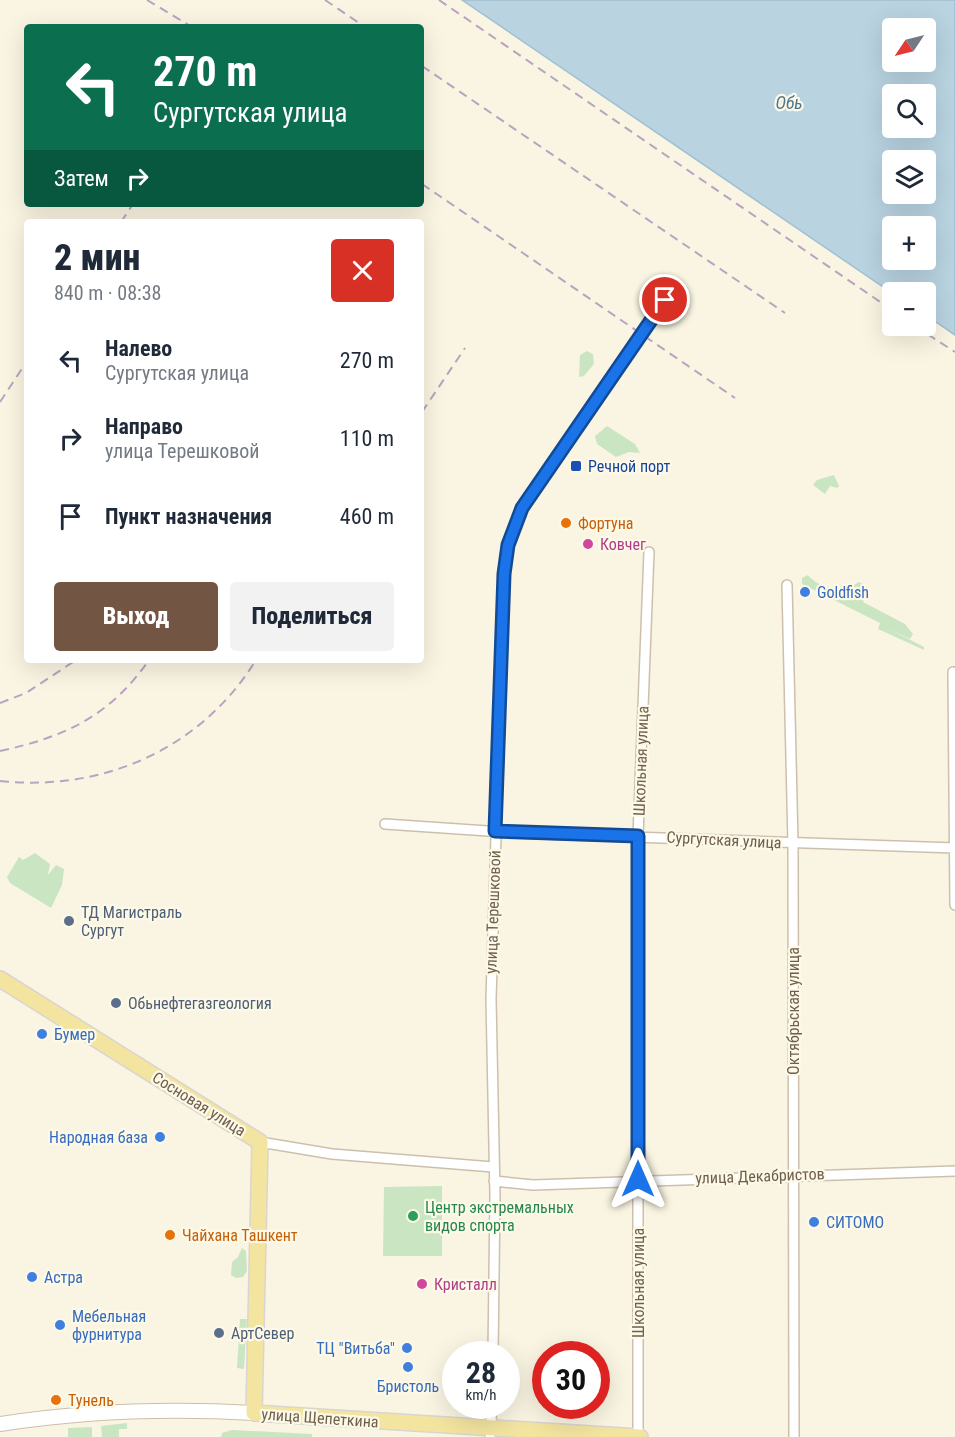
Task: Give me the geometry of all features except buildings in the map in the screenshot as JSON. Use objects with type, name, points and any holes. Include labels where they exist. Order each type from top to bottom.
[{"type":"main road","name":"Сосновая улица","points":[[0,979],[260,1142],[261,1207],[254,1413]]},
{"type":"main road","name":"улица Щепеткина","points":[[0,1424],[68,1416],[170,1409],[254,1413],[490,1433],[639,1437]]},
{"type":"street","name":"улица Терешковой","points":[[494,1341],[491,999],[504,574],[508,545],[516,521],[538,483],[665,300]]},
{"type":"street","name":"Школьная улица","points":[[639,1437],[638,836],[649,552]]},
{"type":"street","name":"Октябрьская улица","points":[[787,585],[793,844],[794,1437]]},
{"type":"street","points":[[953,672],[955,905]]},
{"type":"street","name":"Сургутская улица","points":[[385,824],[793,844],[955,848]]},
{"type":"street","points":[[260,1142],[332,1154],[493,1167]]},
{"type":"street","name":"улица Декабристов","points":[[494,1181],[533,1185],[638,1179],[955,1171]]},
{"type":"green space","points":[[587,351],[593,354],[594,364],[584,376],[579,377],[580,355]]},
{"type":"green space","points":[[607,426],[635,444],[640,453],[629,452],[616,457],[597,444],[595,436]]},
{"type":"green space","points":[[834,475],[839,486],[837,488],[830,486],[825,494],[813,485],[817,480]]},
{"type":"green space","points":[[808,575],[826,587],[846,588],[859,582],[869,588],[863,602],[905,624],[913,634],[910,639],[887,628],[924,647],[924,650],[878,629],[880,623],[802,584],[802,578]]},
{"type":"green space","points":[[35,853],[50,864],[48,875],[56,865],[64,869],[62,885],[51,908],[10,883],[7,877],[19,857],[23,860]]},
{"type":"green space","name":"Центр экстремальных видов спорта","points":[[442,1186],[442,1256],[383,1256],[384,1187]]},
{"type":"green space","points":[[242,1248],[246,1251],[247,1271],[243,1277],[236,1278],[231,1275],[232,1262],[238,1257]]},
{"type":"green space","points":[[240,1319],[247,1319],[244,1369],[237,1368]]},
{"type":"green space","points":[[127,1423],[127,1429],[119,1429],[119,1437],[102,1437],[101,1426]]},
{"type":"green space","points":[[92,1427],[92,1437],[68,1437],[68,1428]]},
{"type":"green space","points":[[232,1430],[312,1434],[312,1437],[221,1437],[222,1433]]},
{"type":"water","name":"Обь","points":[[462,0],[955,0],[955,335],[936,322],[936,282],[882,282],[882,286]]},
{"type":"railway","points":[[147,0],[187,24]]},
{"type":"railway","points":[[325,0],[361,24]]},
{"type":"railway","points":[[439,0],[882,303]]},
{"type":"railway","points":[[424,67],[785,313]]},
{"type":"railway","points":[[424,185],[735,398]]},
{"type":"railway","points":[[123,219],[131,207]]},
{"type":"railway","points":[[930,336],[955,352]]},
{"type":"railway","points":[[424,409],[465,348]]},
{"type":"railway","points":[[0,402],[24,366]]},
{"type":"railway","points":[[0,703],[26,693],[71,663]]},
{"type":"railway","points":[[0,751],[45,739],[84,721],[102,710],[118,696],[147,663]]},
{"type":"railway","points":[[0,781],[38,783],[76,779],[112,771],[146,758],[178,740],[207,718],[233,691],[254,663]]},
{"type":"place","name":"Речной порт","points":[[576,466]]},
{"type":"place","name":"Фортуна","points":[[566,523]]},
{"type":"place","name":"Ковчег","points":[[588,544]]},
{"type":"place","name":"Goldfish","points":[[805,592]]},
{"type":"place","name":"ТД Магистраль Сургут","points":[[69,921]]},
{"type":"place","name":"Обьнефтегазгеология","points":[[116,1003]]},
{"type":"place","name":"Бумер","points":[[42,1034]]},
{"type":"place","name":"Народная база","points":[[160,1137]]},
{"type":"place","name":"Центр экстремальных видов спорта","points":[[413,1216]]},
{"type":"place","name":"СИТОМО","points":[[814,1222]]},
{"type":"place","name":"Чайхана Ташкент","points":[[170,1235]]},
{"type":"place","name":"Астра","points":[[32,1277]]},
{"type":"place","name":"Кристалл","points":[[422,1284]]},
{"type":"place","name":"Мебельная фурнитура","points":[[60,1325]]},
{"type":"place","name":"АртСевер","points":[[219,1333]]},
{"type":"place","name":"ТЦ \"Витьба\"","points":[[407,1348]]},
{"type":"place","name":"Бристоль","points":[[408,1367]]},
{"type":"place","name":"Тунель","points":[[56,1400]]},
{"type":"route","points":[[638,1179],[638,836],[495,831],[504,574],[508,545],[522,508],[538,483],[665,300]]}]
